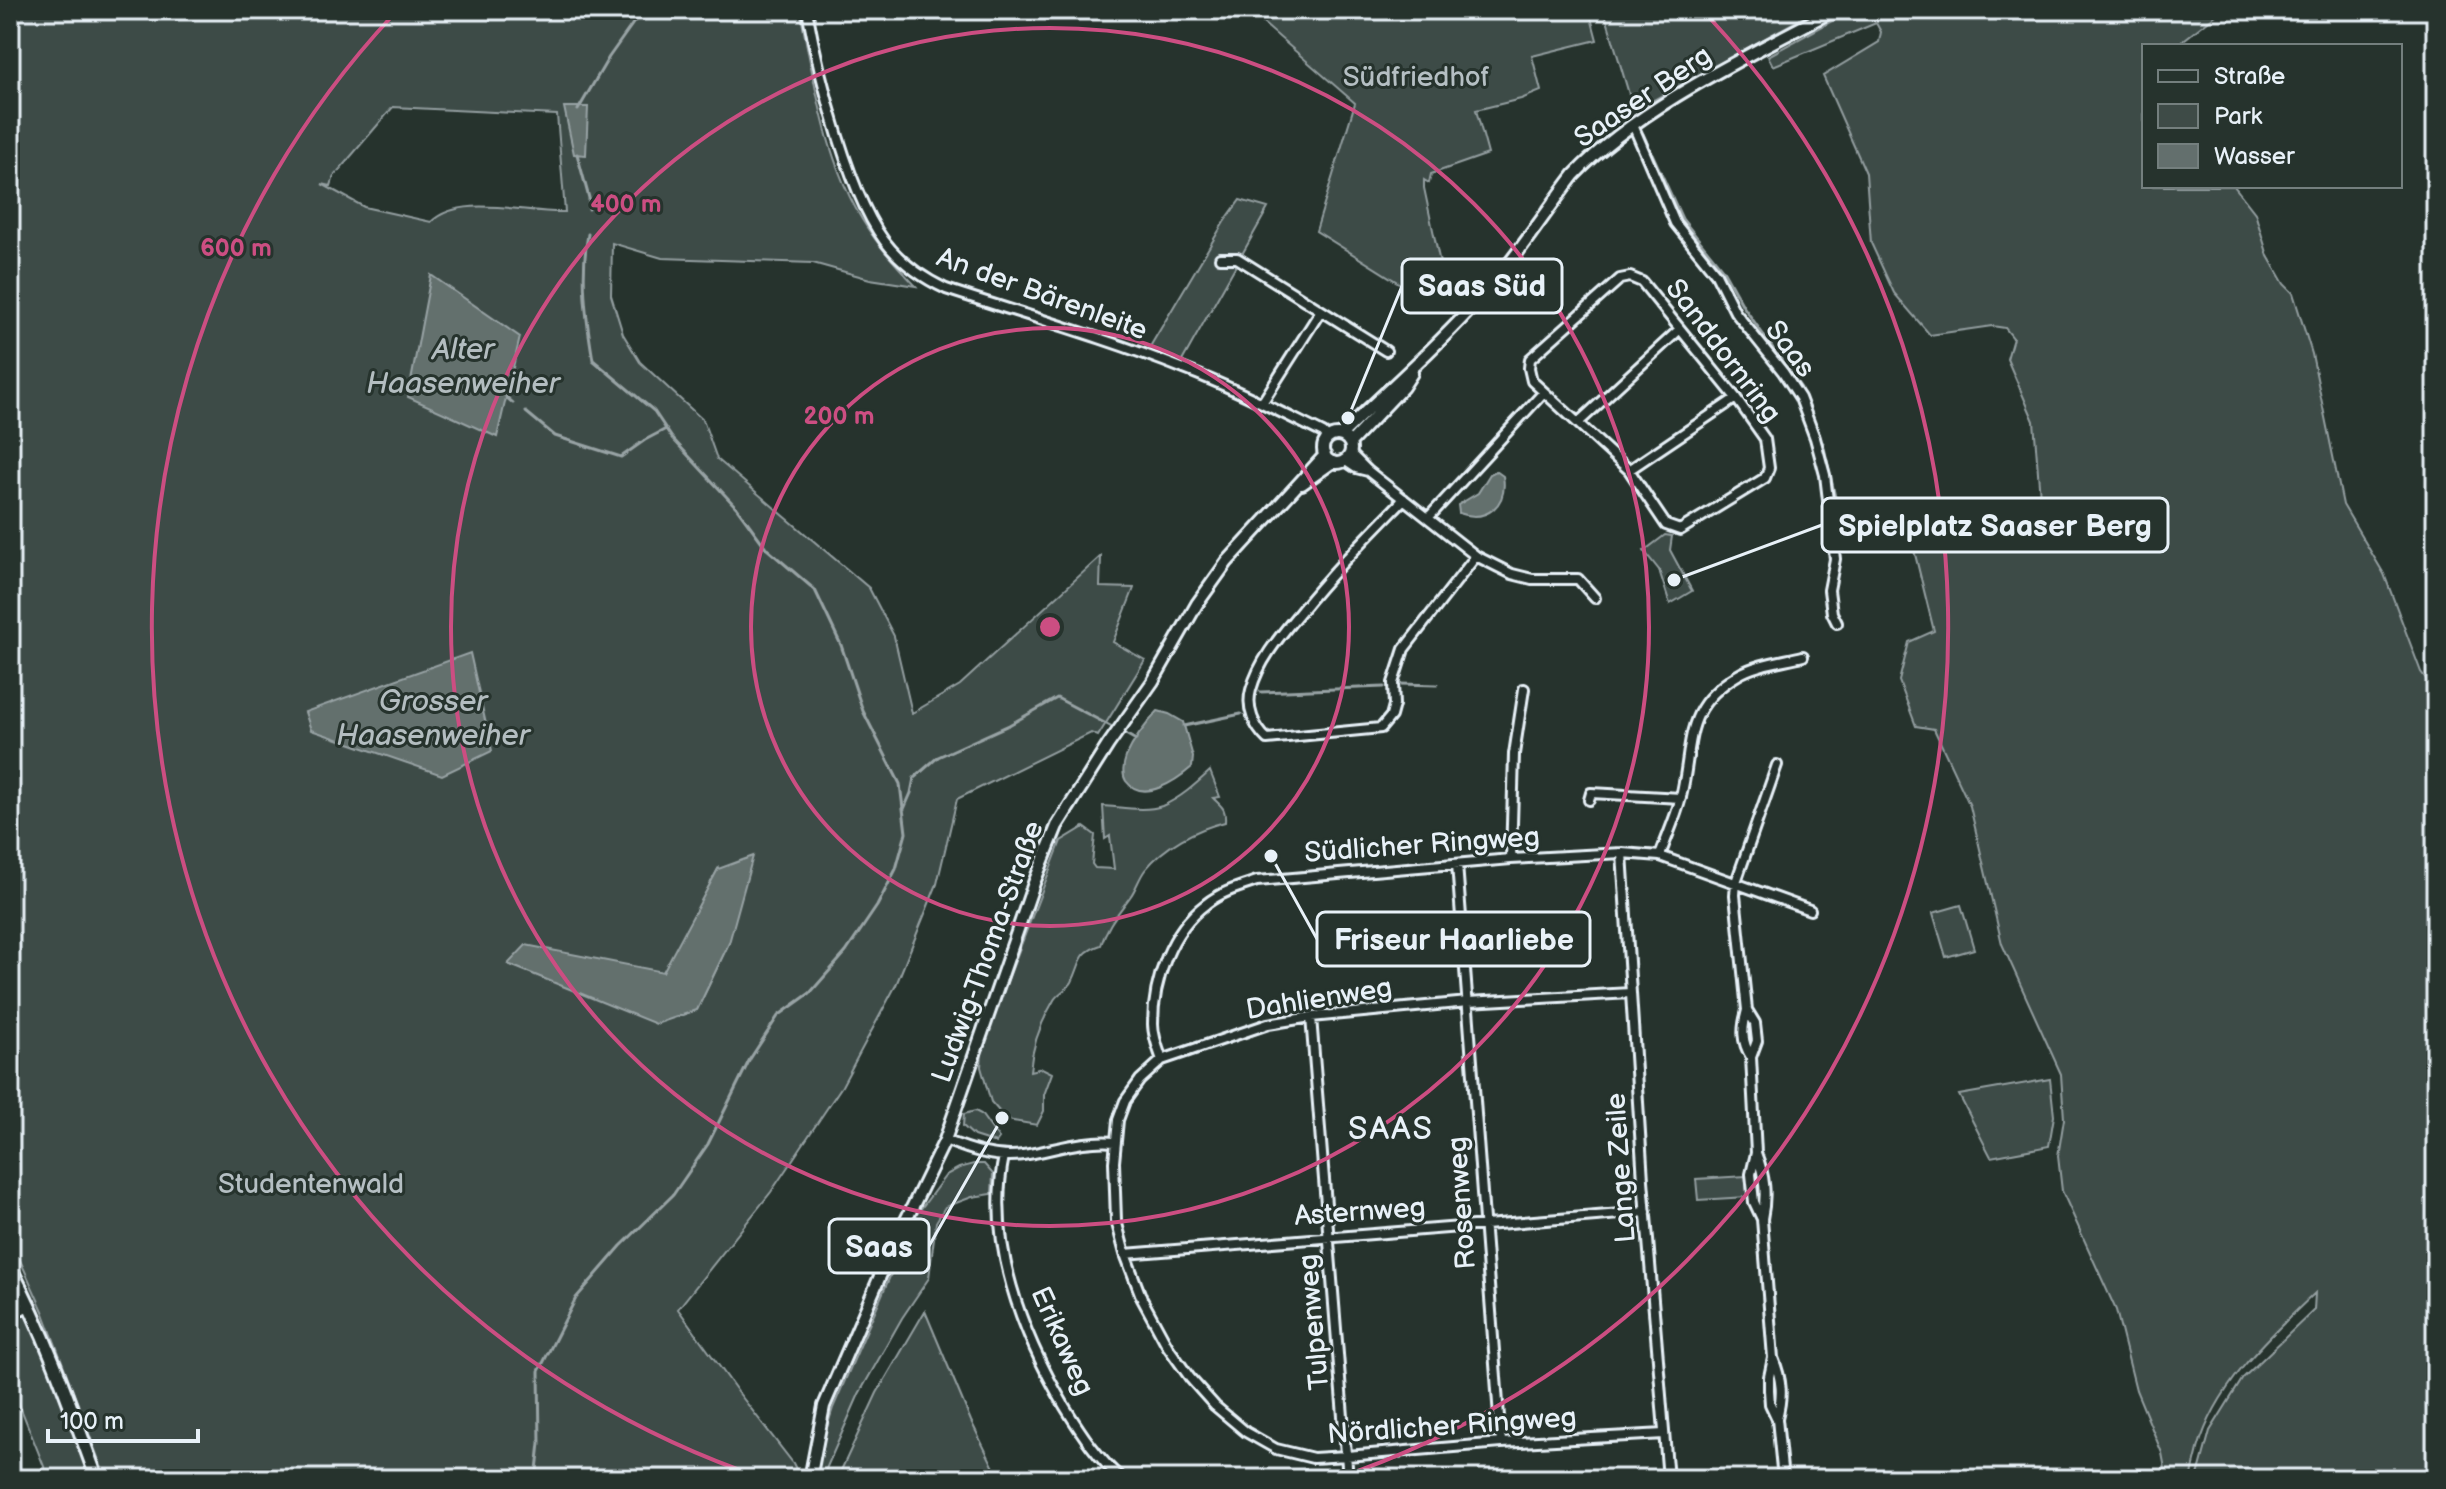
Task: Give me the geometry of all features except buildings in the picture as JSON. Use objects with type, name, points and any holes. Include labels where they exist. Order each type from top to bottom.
[{"type":"main road","points":[[10,1267],[60,1375],[97,1479]]},
{"type":"street","name":"An der Bärenleite","points":[[807,10],[847,161],[870,218],[880,236],[903,262],[946,289],[1126,347],[1186,370],[1262,403],[1328,438]]},
{"type":"street","name":"Saaser Berg","points":[[1340,451],[1398,379],[1415,368],[1479,300],[1587,161],[1633,125],[1701,83],[1834,10]]},
{"type":"street","name":"Saas","points":[[1633,125],[1675,223],[1716,274],[1735,312],[1800,398],[1825,475],[1835,559],[1829,590],[1832,613],[1837,623]]},
{"type":"street","points":[[1220,258],[1237,258],[1386,351]]},
{"type":"street","name":"Sanddornring","points":[[1630,277],[1642,282],[1680,329],[1765,439],[1769,468],[1765,478],[1680,530],[1666,525],[1629,470],[1579,422],[1543,393],[1532,381],[1529,368],[1530,359],[1620,279],[1630,277]]},
{"type":"street","points":[[1262,403],[1320,312]]},
{"type":"street","points":[[1579,422],[1680,329]]},
{"type":"street","points":[[1428,518],[1543,393]]},
{"type":"street","points":[[1629,470],[1736,398]]},
{"type":"street","points":[[1340,451],[1324,444],[1328,438],[1356,468],[1368,471],[1476,556],[1512,574],[1532,579],[1578,579],[1595,598]]},
{"type":"street","name":"Ludwig-Thoma-Straße","points":[[810,1479],[824,1406],[890,1253],[945,1140],[1034,883],[1057,826],[1153,681],[1197,604],[1227,562],[1260,523],[1297,487],[1306,473],[1340,451]]},
{"type":"street","points":[[1404,499],[1329,577],[1272,646],[1251,689],[1250,699],[1256,729],[1267,739],[1381,728],[1391,716],[1393,683],[1404,649],[1476,556]]},
{"type":"street","points":[[1660,856],[1681,798],[1692,728],[1701,708],[1715,691],[1737,675],[1803,656]]},
{"type":"street","points":[[1511,859],[1514,754],[1524,689]]},
{"type":"street","points":[[1681,725],[1692,728]]},
{"type":"street","points":[[1777,765],[1736,882],[1735,895],[1747,1010],[1755,1023],[1757,1041],[1751,1057],[1756,1153],[1764,1173],[1766,1200],[1762,1219],[1773,1358],[1769,1390],[1770,1404],[1777,1419],[1783,1479]]},
{"type":"street","points":[[1589,800],[1591,793],[1681,798]]},
{"type":"street","name":"Südlicher Ringweg","points":[[1162,1060],[1153,1027],[1155,998],[1174,942],[1187,921],[1207,903],[1227,891],[1257,881],[1511,859],[1622,853],[1660,856],[1810,910]]},
{"type":"street","name":"Lange Zeile","points":[[1622,853],[1668,1479]]},
{"type":"street","name":"Rosenweg","points":[[1457,864],[1501,1443]]},
{"type":"street","name":"Dahlienweg","points":[[1162,1060],[1268,1024],[1311,1017],[1468,1002],[1631,993]]},
{"type":"street","name":"Tulpenweg","points":[[1311,1017],[1348,1479]]},
{"type":"street","name":"Nördlicher Ringweg","points":[[1162,1060],[1140,1080],[1125,1101],[1118,1120],[1115,1142],[1116,1220],[1142,1299],[1168,1347],[1215,1406],[1246,1432],[1276,1449],[1313,1458],[1664,1434]]},
{"type":"street","points":[[945,1140],[977,1152],[1004,1156],[1115,1142]]},
{"type":"street","name":"Erikaweg","points":[[1004,1156],[1000,1183],[1002,1234],[1023,1321],[1044,1371],[1086,1441],[1122,1479]]},
{"type":"street","name":"Asternweg","points":[[1125,1254],[1646,1212]]},
{"type":"street","points":[[10,1316],[30,1305]]},
{"type":"green space","name":"Studentenwald","points":[[10,10],[775,10],[801,16],[826,132],[846,188],[875,239],[916,286],[870,279],[813,263],[662,258],[612,243],[611,295],[623,334],[640,362],[703,420],[717,459],[869,588],[894,636],[912,713],[960,685],[1101,556],[1100,587],[1134,588],[1113,642],[1145,660],[1098,736],[1091,733],[957,799],[937,884],[896,985],[842,1086],[771,1192],[678,1309],[793,1463],[798,1479],[106,1479],[43,1311],[10,1238]],"holes":[[[393,107],[557,115],[565,212],[459,208],[431,222],[364,207],[322,184],[331,186],[334,176]],[[718,869],[729,943],[697,1010],[656,1023],[509,964],[526,946],[664,973]]]},
{"type":"green space","name":"Südfriedhof","points":[[1248,10],[1589,10],[1597,40],[1532,56],[1541,91],[1476,110],[1488,154],[1431,174],[1429,183],[1424,180],[1440,263],[1418,269],[1407,288],[1316,231],[1355,103]]},
{"type":"green space","points":[[1604,10],[1816,10],[1639,108],[1632,104]]},
{"type":"green space","points":[[1852,10],[2222,10],[2179,44],[2142,44],[2142,188],[2236,188],[2255,213],[2268,256],[2284,284],[2293,293],[2312,354],[2343,505],[2384,574],[2421,672],[2436,692],[2436,1479],[2197,1479],[2210,1431],[2243,1378],[2314,1310],[2315,1293],[2246,1364],[2217,1404],[2198,1449],[2192,1479],[2167,1479],[2162,1453],[2136,1390],[2116,1310],[2062,1191],[2058,1156],[2064,1119],[2061,1074],[2002,944],[1970,806],[1934,729],[1916,726],[1899,681],[1909,642],[1934,631],[1913,546],[2015,535],[2040,498],[2034,421],[2007,359],[2013,338],[2005,328],[1992,326],[1930,335],[1894,293],[1871,243],[1866,173],[1823,76],[1879,42],[1881,32],[1876,23],[1773,66],[1768,56]]},
{"type":"green space","points":[[1240,200],[1268,208],[1181,363],[1148,350],[1224,222]]},
{"type":"green space","points":[[1665,535],[1672,536],[1670,550],[1692,591],[1670,604],[1659,570],[1644,551]]},
{"type":"green space","points":[[1210,771],[1220,797],[1213,798],[1224,811],[1225,822],[1181,840],[1161,853],[1145,870],[1101,945],[1088,951],[1081,959],[1072,982],[1056,998],[1041,1026],[1030,1071],[1042,1068],[1052,1073],[1044,1095],[1044,1111],[1037,1125],[1007,1120],[991,1102],[981,1067],[982,1052],[1061,841],[1084,827],[1095,835],[1092,864],[1095,868],[1114,869],[1110,836],[1105,839],[1103,806],[1141,809],[1162,806],[1182,795]]},
{"type":"green space","points":[[1961,905],[1974,949],[1946,957],[1933,913]]},
{"type":"green space","points":[[2050,1079],[2054,1116],[2049,1146],[1991,1157],[1959,1095]]},
{"type":"green space","points":[[975,1111],[981,1114],[999,1139],[996,1143],[974,1136],[963,1126],[964,1114]]},
{"type":"green space","points":[[974,1164],[984,1164],[993,1174],[992,1194],[972,1197],[945,1207],[936,1222],[929,1278],[902,1318],[859,1394],[823,1476],[817,1475],[813,1472],[833,1408],[917,1214],[946,1175]]},
{"type":"green space","points":[[1746,1176],[1747,1197],[1698,1200],[1696,1179]]},
{"type":"green space","points":[[10,1285],[30,1318],[91,1479],[49,1479],[10,1381]]},
{"type":"green space","points":[[925,1311],[996,1472],[1028,1479],[837,1479],[877,1393]]},
{"type":"water","points":[[564,107],[588,107],[586,155],[574,154]]},
{"type":"water","name":"Alter Haasenweiher","points":[[431,275],[520,337],[497,437],[408,397]]},
{"type":"water","points":[[1496,471],[1503,476],[1504,486],[1499,503],[1478,516],[1459,513],[1458,505],[1478,493],[1490,474]]},
{"type":"water","name":"Grosser Haasenweiher","points":[[470,653],[492,751],[442,775],[311,730],[305,712]]},
{"type":"water","points":[[1158,711],[1183,722],[1193,757],[1192,767],[1160,788],[1133,788],[1123,773],[1124,763],[1136,739]]},
{"type":"water","points":[[753,856],[729,943],[697,1010],[656,1024],[508,964],[526,945],[663,972],[718,869]]},
{"type":"waterway","points":[[578,110],[636,19],[627,10]]},
{"type":"waterway","points":[[643,14],[647,10]]},
{"type":"waterway","points":[[1643,134],[1682,219],[1723,270],[1743,306],[1801,388]]},
{"type":"waterway","points":[[577,154],[589,209]]},
{"type":"waterway","points":[[536,1479],[540,1443],[539,1371],[576,1298],[621,1246],[673,1195],[708,1144],[750,1059],[778,1016],[810,993],[846,952],[877,906],[896,869],[906,833],[900,784],[863,711],[841,645],[815,590],[767,549],[737,508],[672,438],[654,411],[593,360],[584,281],[588,234]]},
{"type":"waterway","points":[[506,397],[513,403]]},
{"type":"waterway","points":[[526,412],[555,436],[621,457],[666,429]]},
{"type":"waterway","points":[[1823,443],[1835,497],[1840,503]]},
{"type":"waterway","points":[[1843,505],[1852,512]]},
{"type":"waterway","points":[[1400,684],[1437,685]]},
{"type":"waterway","points":[[1260,692],[1384,687]]},
{"type":"waterway","points":[[904,809],[914,778],[938,757],[1009,725],[1057,698],[1116,729]]},
{"type":"waterway","points":[[1184,726],[1241,714]]},
{"type":"waterway","points":[[1122,732],[1136,740]]},
{"type":"place","name":"Saas Süd","points":[[1348,418]]},
{"type":"place","name":"Spielplatz Saaser Berg","points":[[1674,580]]},
{"type":"place","name":"Friseur Haarliebe","points":[[1271,856]]},
{"type":"place","name":"Saas","points":[[1002,1118]]},
{"type":"district","name":"SAAS","points":[[1391,1129]]}]
